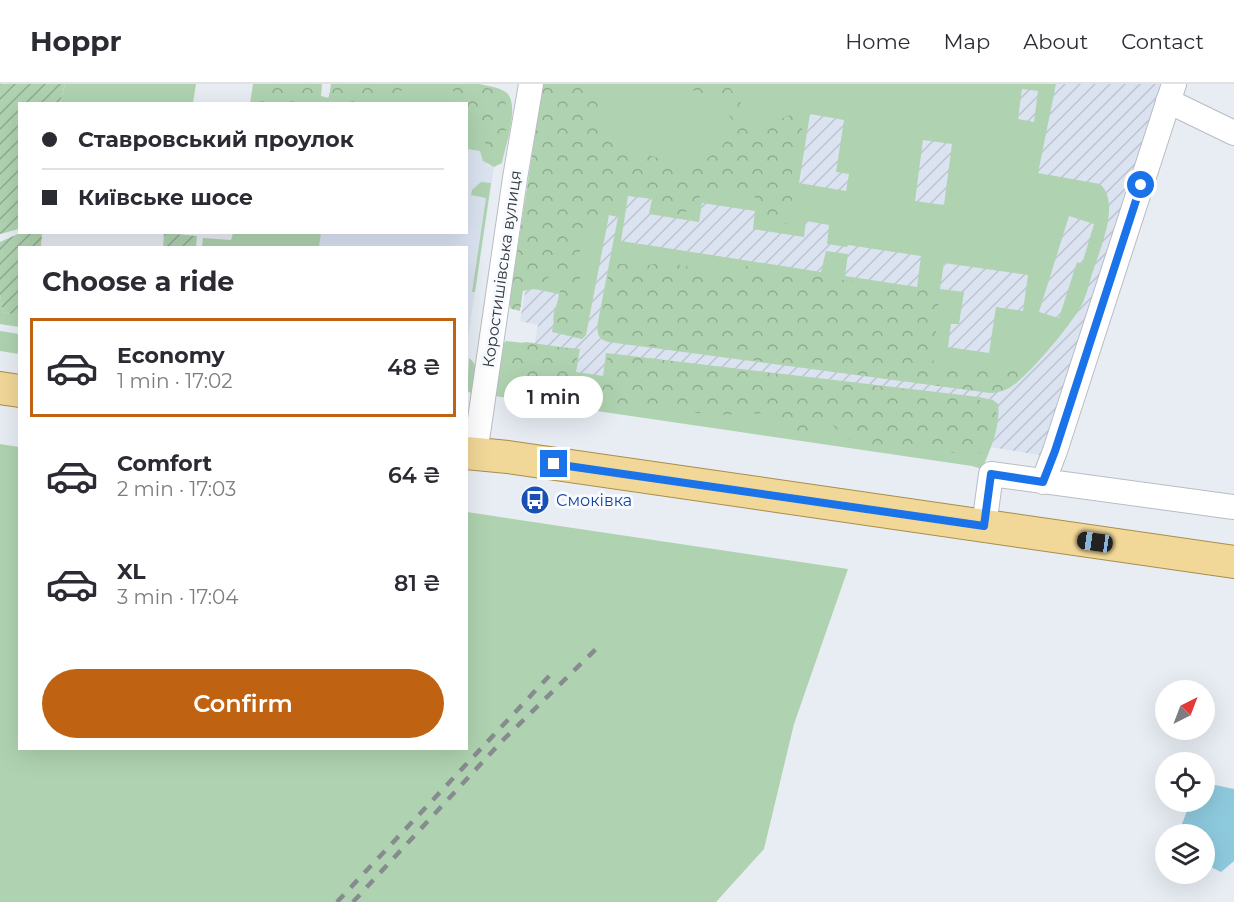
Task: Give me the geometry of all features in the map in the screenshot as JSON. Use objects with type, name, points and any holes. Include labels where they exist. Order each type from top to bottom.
[{"type":"main road","points":[[0,388],[18,391]]},
{"type":"main road","points":[[471,453],[1234,562]]},
{"type":"street","name":"Коростишівська вулиця","points":[[471,453],[531,84]]},
{"type":"street","points":[[1043,482],[1171,92],[1234,133]]},
{"type":"street","points":[[984,526],[991,474],[1234,507]]},
{"type":"shaded area","points":[[560,84],[1167,84],[1045,456],[530,371],[538,325],[520,321]]},
{"type":"shaded area","points":[[468,149],[480,151],[488,165],[494,167],[468,337],[468,246],[319,246],[321,234],[468,234]]},
{"type":"green space","points":[[0,84],[65,84],[60,102],[18,102],[18,229],[0,234]]},
{"type":"green space","points":[[65,84],[196,84],[193,102],[60,102]]},
{"type":"green space","points":[[253,84],[322,84],[321,96],[329,98],[331,84],[479,84],[507,93],[511,99],[512,117],[502,163],[494,167],[483,161],[480,151],[468,149],[468,102],[250,102]]},
{"type":"green space","points":[[258,84],[320,84],[317,102],[255,102]]},
{"type":"green space","points":[[332,84],[419,84],[382,98],[368,99],[363,102],[327,102]]},
{"type":"green space","points":[[433,84],[476,86],[501,93],[507,115],[500,147],[494,149],[486,147],[481,121],[468,114],[468,102],[460,102],[452,89]]},
{"type":"green space","points":[[543,84],[1056,84],[1038,173],[1100,184],[1106,192],[1109,203],[1104,239],[1081,306],[1060,336],[1029,371],[1009,388],[997,392],[605,341],[600,337],[597,327],[618,217],[609,215],[586,335],[582,339],[552,332],[559,294],[524,287],[512,309],[510,308]],"holes":[[[1022,89],[1038,91],[1034,122],[1018,119]],[[810,114],[844,120],[836,172],[849,174],[846,191],[799,183]],[[923,140],[952,144],[944,205],[915,201]],[[628,196],[652,199],[649,214],[699,222],[702,203],[755,211],[753,229],[804,237],[806,221],[829,225],[827,244],[921,256],[917,287],[845,276],[848,254],[826,251],[821,272],[621,241]],[[1069,216],[1094,224],[1082,264],[1077,262],[1059,318],[1039,312]],[[944,263],[1028,275],[1023,311],[996,307],[989,353],[948,347],[951,324],[959,324],[964,292],[940,289]]]},
{"type":"green space","points":[[543,84],[597,84],[604,99],[598,111],[597,121],[605,136],[633,149],[682,164],[704,160],[718,150],[728,138],[734,123],[723,105],[699,96],[687,84],[727,84],[755,123],[774,125],[785,117],[799,115],[802,133],[791,178],[793,214],[791,219],[779,226],[768,226],[763,219],[764,206],[758,199],[744,193],[703,193],[687,211],[671,215],[659,211],[653,199],[647,194],[621,193],[605,208],[602,220],[580,251],[580,291],[587,311],[586,325],[581,334],[568,335],[555,327],[553,320],[560,288],[554,276],[547,278],[539,288],[523,291],[520,311],[512,309],[509,304]]},
{"type":"green space","points":[[481,182],[491,183],[475,292],[472,292],[486,198],[471,195],[472,190]]},
{"type":"green space","points":[[18,234],[42,234],[41,246],[18,246],[18,316],[3,312],[0,295],[0,242]]},
{"type":"green space","points":[[164,234],[197,236],[196,246],[163,246]]},
{"type":"green space","points":[[232,234],[321,234],[319,246],[202,246],[203,238],[231,240]]},
{"type":"green space","points":[[672,263],[713,272],[734,270],[745,266],[919,291],[928,289],[939,296],[933,368],[936,372],[940,372],[948,360],[994,371],[1023,363],[1024,369],[1019,380],[1014,384],[991,393],[606,340],[600,330],[609,268],[618,264]]},
{"type":"green space","points":[[0,295],[3,312],[18,316],[18,327],[0,324]]},
{"type":"green space","points":[[0,331],[18,334],[18,354],[0,351]]},
{"type":"green space","points":[[506,341],[580,349],[576,372],[603,376],[606,353],[979,397],[993,400],[998,404],[998,421],[982,469],[495,396],[502,345]]},
{"type":"green space","points":[[527,342],[577,350],[574,373],[589,378],[604,377],[606,361],[609,354],[613,354],[975,398],[992,406],[998,415],[991,444],[976,455],[866,445],[842,435],[828,420],[813,417],[809,423],[808,432],[804,435],[794,433],[771,413],[715,415],[586,400],[557,392],[532,384],[508,368],[506,356],[513,344]]},
{"type":"green space","points":[[469,358],[476,370],[471,393],[468,392]]},
{"type":"green space","points":[[0,444],[18,447],[18,750],[468,750],[468,512],[848,569],[794,724],[764,849],[716,902],[0,902]]},
{"type":"water","points":[[1215,785],[1234,789],[1234,861],[1221,872],[1215,869],[1215,824],[1182,824],[1187,812],[1215,812]]},
{"type":"railway","points":[[353,902],[502,741],[598,647]]},
{"type":"railway","points":[[337,902],[551,674]]},
{"type":"place","name":"Смоківка","points":[[535,500]]},
{"type":"route","points":[[554,464],[984,526],[991,474],[1043,482],[1141,185]]}]
